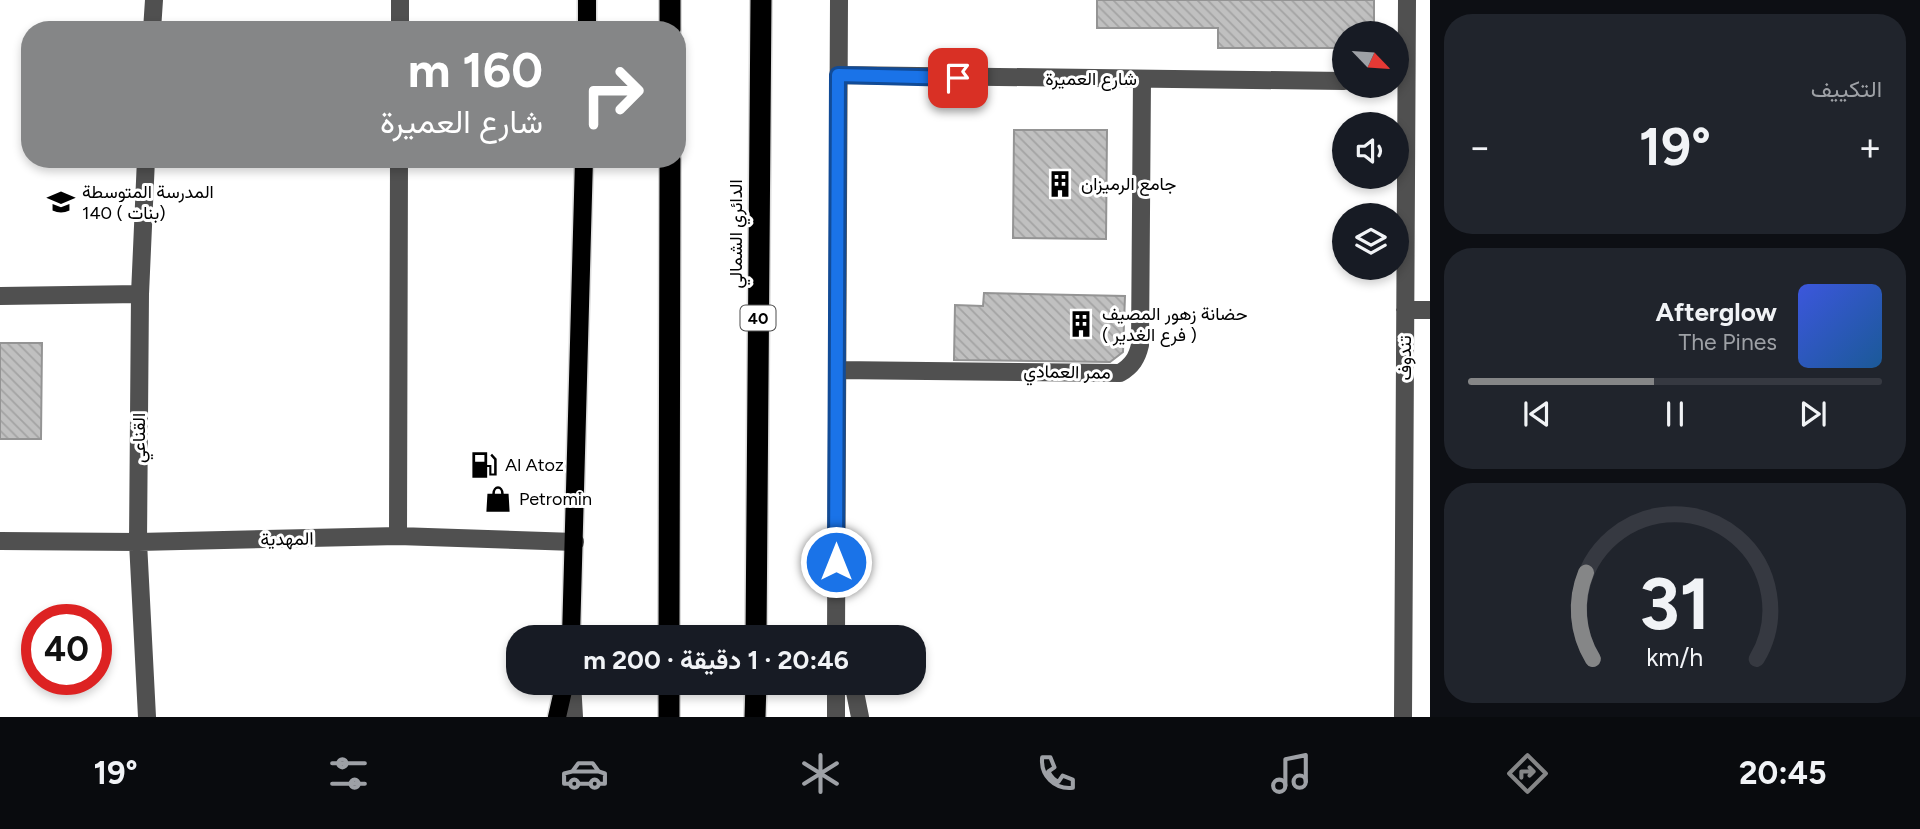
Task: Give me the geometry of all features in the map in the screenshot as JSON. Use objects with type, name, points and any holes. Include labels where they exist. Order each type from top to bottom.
[{"type":"highway","points":[[670,0],[670,21]]},
{"type":"highway","name":"الدائري الشمالي","points":[[756,625],[761,0]]},
{"type":"highway","points":[[669,625],[670,168]]},
{"type":"highway","points":[[669,695],[669,717]]},
{"type":"highway","points":[[755,717],[756,695]]},
{"type":"main road","points":[[587,0],[587,21]]},
{"type":"main road","points":[[572,625],[584,168]]},
{"type":"main road","points":[[557,717],[562,695]]},
{"type":"street","points":[[153,21],[154,0]]},
{"type":"street","points":[[400,0],[400,21]]},
{"type":"street","points":[[836,625],[839,0]]},
{"type":"street","name":"تندوف","points":[[1406,21],[1407,0]]},
{"type":"street","name":"شارع العميرة","points":[[838,75],[1332,80]]},
{"type":"street","name":"ممر العمادي","points":[[837,370],[1120,373],[1127,369],[1138,355],[1140,345],[1142,79]]},
{"type":"street","name":"تندوف","points":[[1402,98],[1405,310],[1403,717]]},
{"type":"street","name":"القناعي","points":[[146,168],[140,294],[138,542],[147,717]]},
{"type":"street","points":[[398,536],[399,168]]},
{"type":"street","points":[[0,296],[140,294]]},
{"type":"street","points":[[1405,310],[1430,310]]},
{"type":"street","name":"المهدية","points":[[0,541],[138,542],[398,536],[575,542]]},
{"type":"street","points":[[836,590],[843,625]]},
{"type":"street","points":[[573,695],[574,717]]},
{"type":"street","points":[[836,695],[836,717]]},
{"type":"street","points":[[856,695],[860,717]]},
{"type":"building","points":[[1097,0],[1374,0],[1374,21],[1332,21],[1332,48],[1218,48],[1218,28],[1097,28]]},
{"type":"building","name":"جامع الرميزان","points":[[1014,130],[1107,130],[1106,239],[1013,238]]},
{"type":"building","points":[[984,293],[1125,296],[1123,352],[1110,362],[954,360],[955,305],[983,306]]},
{"type":"building","points":[[0,343],[42,343],[41,439],[0,439]]},
{"type":"place","name":"جامع الرميزان","points":[[1060,184]]},
{"type":"place","name":"المدرسة المتوسطة 140 ( بنات)","points":[[61,202]]},
{"type":"place","name":"حضانة زهور المصيف ( فرع الغدير )","points":[[1081,324]]},
{"type":"place","name":"Al Atoz","points":[[484,465]]},
{"type":"place","name":"Petromin","points":[[498,499]]},
{"type":"route","points":[[836,562],[838,75],[958,78]]}]
